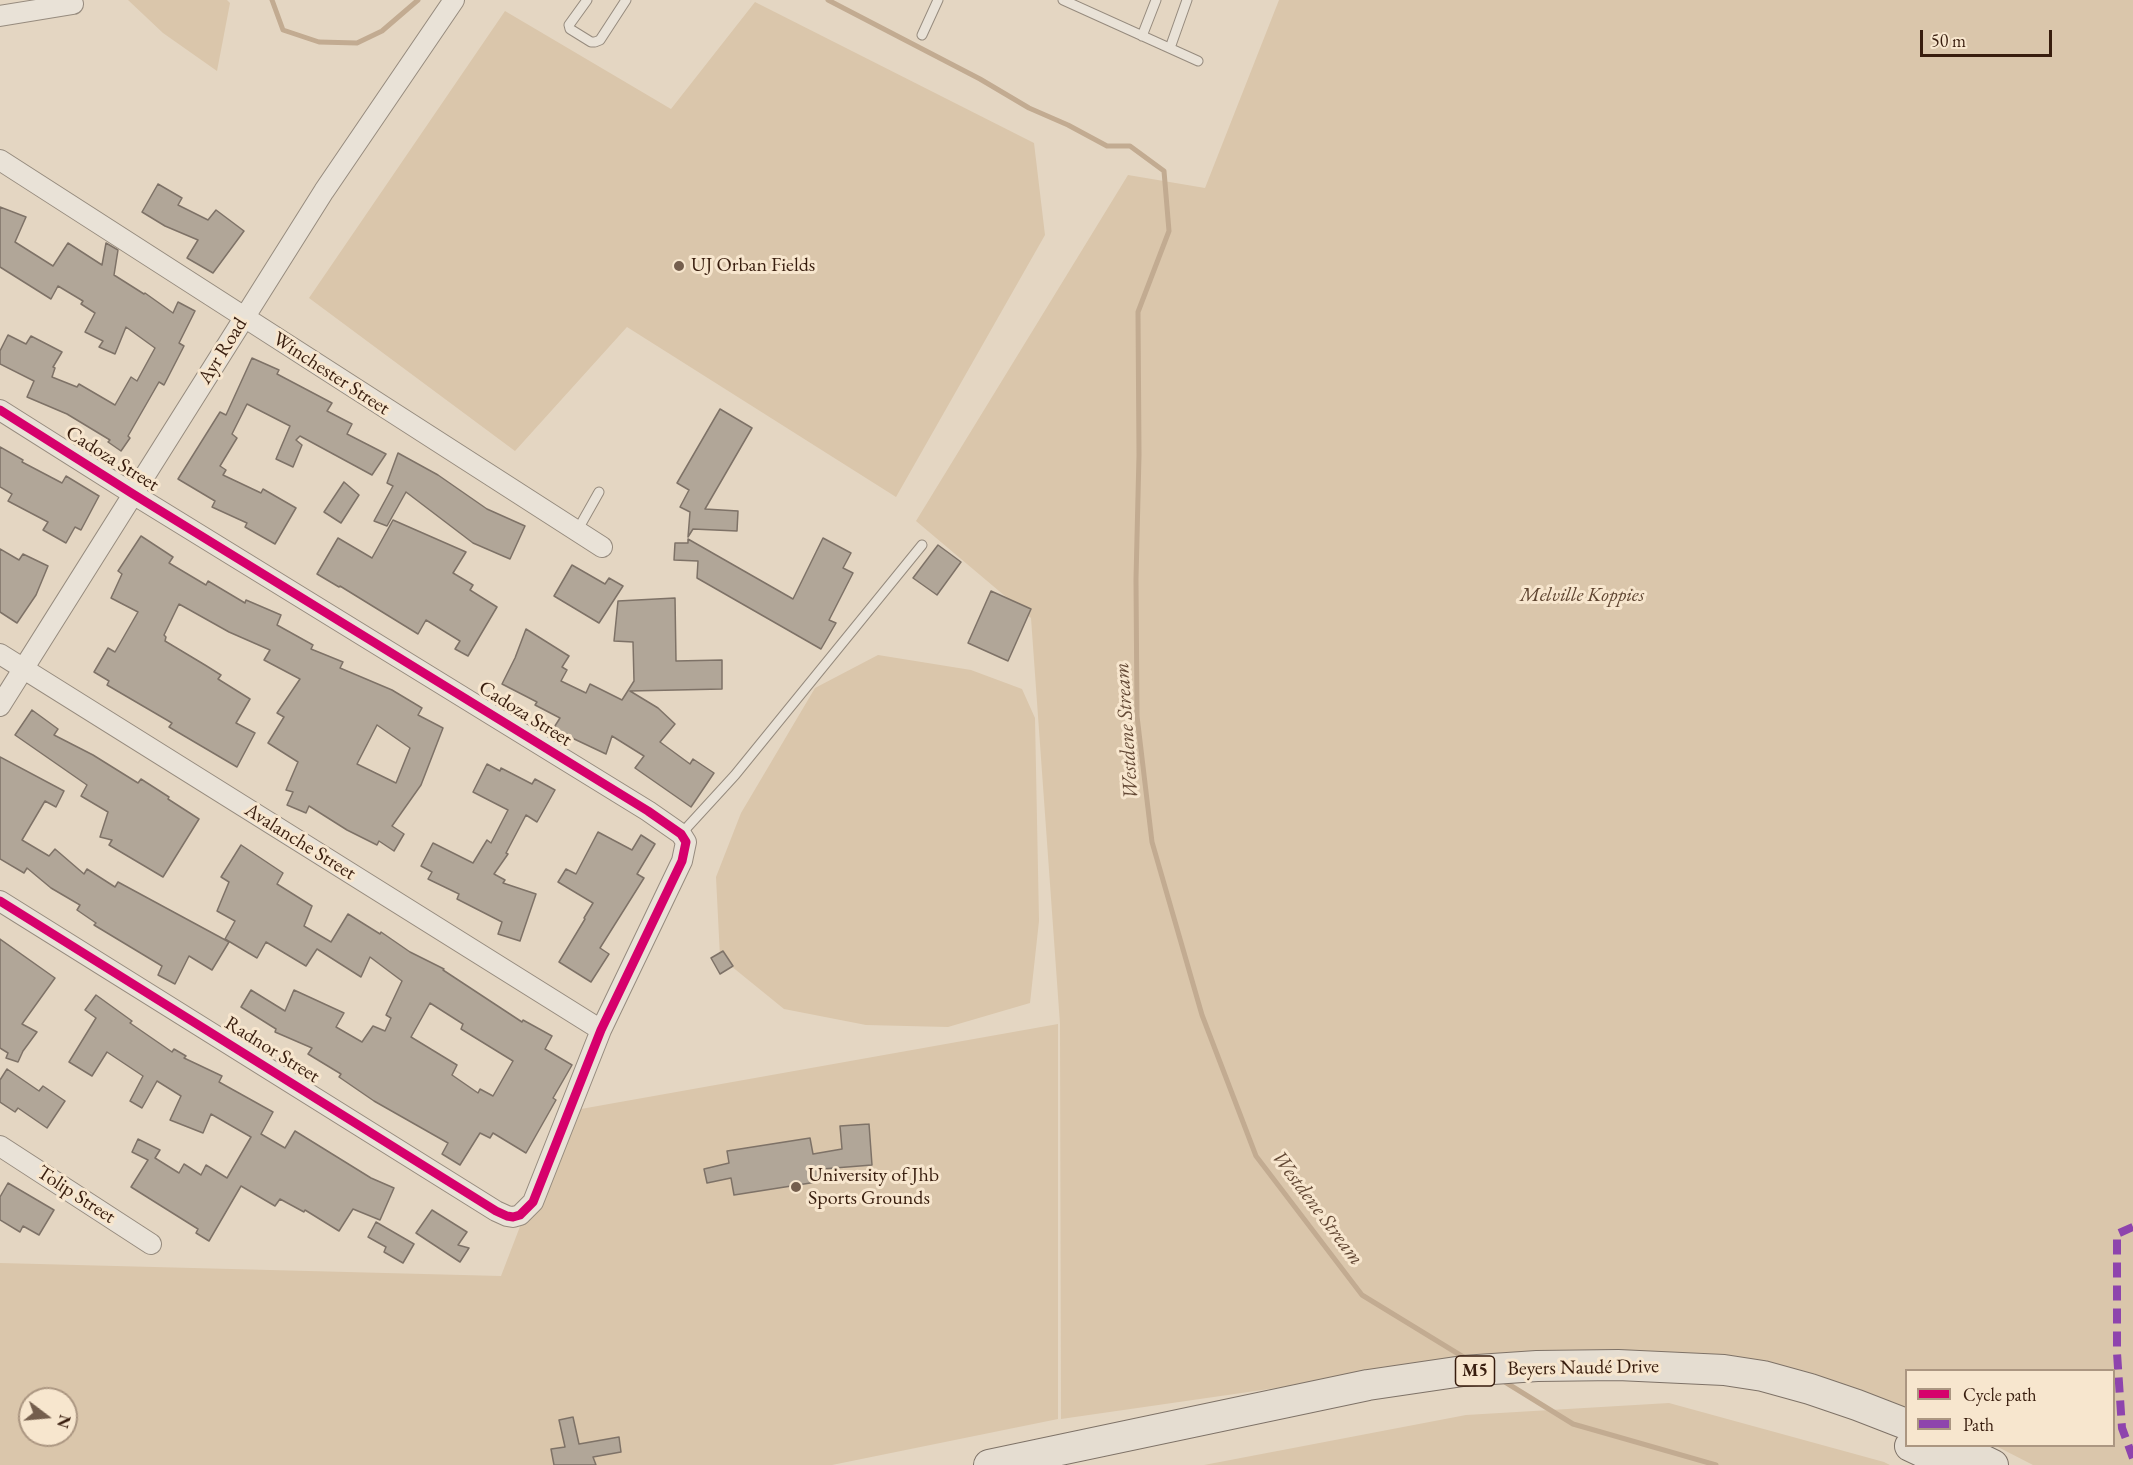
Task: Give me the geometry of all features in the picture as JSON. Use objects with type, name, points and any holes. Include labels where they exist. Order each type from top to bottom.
[{"type":"main road","name":"Beyers Naudé Drive","points":[[1043,1459],[1368,1385],[1463,1371],[1578,1364],[1690,1367],[1753,1375],[1810,1389],[1857,1404],[1905,1425]]},
{"type":"main road","name":"Beyers Naudé Drive","points":[[1070,1465],[1371,1399],[1536,1379],[1635,1380],[1733,1390],[1821,1413],[1905,1444]]},
{"type":"main road","name":"Beyers Naudé Drive","points":[[1912,1447],[1951,1465]]},
{"type":"main road","points":[[1956,1447],[1993,1465]]},
{"type":"main road","name":"M5","points":[[989,1465],[1043,1459]]},
{"type":"street","name":"Ayr Road","points":[[0,706],[324,191],[454,0]]},
{"type":"street","points":[[0,16],[74,3]]},
{"type":"street","name":"Winchester Street","points":[[0,160],[602,548]]},
{"type":"street","name":"Cadoza Street","points":[[0,410],[638,805],[681,834]]},
{"type":"street","name":"Avalanche Street","points":[[0,654],[601,1030]]},
{"type":"street","points":[[601,1030],[682,861],[686,842],[681,834]]},
{"type":"street","name":"Radnor Street","points":[[0,901],[507,1216],[520,1215],[528,1210],[536,1196],[601,1030]]},
{"type":"street","name":"Tolip Street","points":[[0,1146],[151,1244]]},
{"type":"lane","points":[[587,0],[569,25],[570,29],[591,42],[600,40],[626,0]]},
{"type":"lane","points":[[922,35],[938,0]]},
{"type":"lane","points":[[1063,0],[1198,61]]},
{"type":"lane","points":[[1142,36],[1156,0]]},
{"type":"lane","points":[[1170,48],[1187,0]]},
{"type":"lane","points":[[577,531],[599,492]]},
{"type":"lane","points":[[681,834],[735,775],[922,544]]},
{"type":"green space","points":[[128,0],[227,0],[230,3],[217,71],[163,33]]},
{"type":"green space","name":"Melville Koppies","points":[[1279,0],[2133,0],[2133,1465],[2033,1465],[1998,1447],[2115,1447],[2115,1369],[1905,1369],[1905,1407],[1758,1364],[1533,1351],[1061,1419],[1060,1024],[1031,618],[916,521],[1128,175],[1205,188]]},
{"type":"green space","name":"UJ Orban Fields","points":[[755,2],[1034,143],[1045,235],[896,497],[627,327],[515,451],[309,298],[505,11],[671,109]]},
{"type":"green space","points":[[878,655],[971,670],[1022,689],[1035,718],[1039,921],[1030,1003],[948,1027],[866,1025],[784,1009],[720,957],[716,877],[741,813],[815,688]]},
{"type":"green space","name":"University of Jhb Sports Grounds","points":[[1058,1024],[1058,1419],[832,1465],[0,1465],[0,1263],[501,1276],[564,1112]]},
{"type":"green space","points":[[1669,1403],[1890,1465],[1204,1465],[1466,1415]]},
{"type":"building","points":[[158,184],[182,198],[178,205],[208,220],[216,210],[244,231],[213,273],[187,258],[198,240],[165,226],[142,212]]},
{"type":"building","points":[[0,207],[26,217],[15,242],[53,266],[68,243],[102,265],[106,243],[118,250],[114,275],[173,313],[178,302],[195,311],[179,343],[184,346],[164,385],[159,382],[121,451],[108,442],[110,440],[67,414],[27,397],[34,381],[0,364],[0,351],[8,335],[26,344],[31,336],[62,352],[53,367],[55,368],[52,377],[77,387],[79,384],[115,405],[131,377],[137,381],[155,348],[126,327],[115,354],[99,347],[103,341],[85,332],[95,313],[81,304],[83,301],[58,286],[51,299],[0,267]]},
{"type":"building","points":[[252,358],[279,370],[277,374],[332,403],[327,411],[352,424],[347,434],[386,454],[372,475],[300,436],[296,440],[302,445],[293,467],[276,459],[290,426],[247,404],[232,434],[237,438],[220,466],[226,470],[223,475],[261,493],[263,489],[296,508],[275,544],[245,527],[247,523],[212,507],[215,501],[178,479],[220,412],[226,415]]},
{"type":"building","points":[[720,409],[752,428],[705,509],[738,511],[737,531],[693,529],[688,537],[690,512],[680,507],[689,490],[677,483]]},
{"type":"building","points":[[0,447],[23,460],[22,462],[62,483],[66,476],[99,496],[81,530],[75,527],[66,543],[43,530],[48,522],[8,501],[12,494],[0,487]]},
{"type":"building","points":[[398,453],[438,475],[487,509],[525,526],[510,559],[473,543],[406,492],[387,526],[374,521],[393,486],[387,483]]},
{"type":"building","points":[[344,482],[359,495],[341,523],[324,512]]},
{"type":"building","points":[[393,520],[466,552],[453,573],[473,585],[470,590],[497,607],[468,656],[455,649],[460,641],[426,620],[418,634],[317,574],[338,538],[372,558]]},
{"type":"building","points":[[141,536],[173,557],[169,563],[206,585],[208,581],[245,603],[246,600],[281,615],[277,625],[313,645],[311,649],[343,662],[340,668],[392,690],[422,708],[418,715],[443,728],[421,785],[392,826],[404,834],[394,851],[379,841],[377,845],[347,830],[309,806],[306,813],[287,805],[293,792],[286,790],[298,762],[268,743],[284,717],[277,713],[300,679],[264,660],[270,650],[229,632],[179,604],[164,635],[165,641],[221,675],[218,679],[250,699],[236,723],[255,733],[237,767],[169,727],[172,723],[107,685],[109,681],[94,672],[108,648],[115,652],[138,612],[111,598],[122,574],[118,571]],"holes":[[[377,725],[410,748],[396,783],[357,764]]]},
{"type":"building","points":[[823,538],[851,553],[843,568],[853,573],[829,620],[836,623],[821,649],[697,578],[698,561],[674,560],[675,543],[688,543],[688,539],[793,599]]},
{"type":"building","points":[[938,545],[961,562],[937,595],[913,578]]},
{"type":"building","points":[[0,549],[19,560],[23,554],[48,566],[36,595],[17,623],[0,612]]},
{"type":"building","points":[[572,565],[605,584],[609,578],[623,586],[599,623],[554,596]]},
{"type":"building","points":[[991,591],[1031,609],[1008,661],[968,643]]},
{"type":"building","points":[[675,598],[676,661],[722,660],[722,689],[630,691],[658,708],[675,724],[660,742],[690,764],[693,759],[714,773],[691,807],[635,768],[644,756],[612,736],[606,754],[553,729],[560,718],[535,705],[537,702],[502,684],[526,629],[569,656],[562,667],[567,670],[561,681],[586,693],[590,684],[622,700],[634,681],[633,642],[614,641],[618,601]]},
{"type":"building","points":[[32,710],[58,729],[54,735],[93,755],[138,783],[141,779],[199,819],[163,877],[109,845],[112,840],[100,837],[108,812],[81,796],[87,785],[15,735]]},
{"type":"building","points":[[0,757],[64,791],[56,807],[45,801],[22,840],[49,856],[55,849],[84,874],[87,869],[115,887],[118,882],[229,942],[212,970],[189,956],[175,984],[158,975],[162,966],[94,925],[96,923],[77,910],[80,905],[51,888],[27,868],[24,873],[0,859]]},
{"type":"building","points":[[487,764],[500,771],[501,768],[532,784],[535,779],[555,790],[537,822],[526,815],[506,853],[508,854],[494,874],[505,880],[503,883],[536,894],[520,941],[498,934],[502,922],[457,899],[459,894],[428,879],[432,872],[421,866],[433,843],[473,863],[487,840],[491,843],[508,810],[473,792]]},
{"type":"building","points":[[598,832],[632,850],[641,835],[655,844],[637,874],[644,878],[600,948],[609,954],[591,982],[559,962],[593,903],[558,882],[566,869],[576,874]]},
{"type":"building","points":[[241,845],[283,873],[277,884],[312,906],[304,926],[331,942],[348,914],[380,934],[381,932],[410,952],[444,969],[522,1022],[523,1020],[552,1036],[545,1049],[572,1065],[553,1098],[556,1100],[526,1153],[493,1133],[490,1138],[480,1133],[460,1165],[442,1154],[448,1143],[374,1101],[339,1077],[341,1074],[308,1054],[312,1048],[275,1032],[276,1029],[241,1007],[251,990],[285,1011],[294,990],[344,1013],[336,1027],[362,1042],[373,1026],[385,1031],[391,1018],[386,1015],[402,981],[370,957],[361,977],[317,949],[306,966],[266,942],[257,958],[225,939],[235,921],[217,911],[229,882],[221,877]],"holes":[[[430,1003],[463,1024],[461,1029],[513,1061],[493,1096],[480,1089],[478,1093],[452,1075],[457,1065],[411,1037]]]},
{"type":"building","points":[[0,939],[55,978],[22,1024],[37,1032],[18,1062],[6,1058],[8,1053],[0,1048]]},
{"type":"building","points":[[723,951],[733,966],[720,974],[711,958]]},
{"type":"building","points":[[96,995],[132,1021],[130,1023],[172,1052],[174,1049],[186,1056],[184,1058],[222,1076],[219,1082],[273,1112],[261,1134],[285,1148],[295,1131],[371,1178],[394,1188],[380,1220],[353,1209],[339,1231],[305,1210],[304,1212],[280,1199],[275,1206],[241,1186],[209,1241],[196,1233],[198,1229],[131,1187],[148,1160],[132,1152],[138,1139],[160,1150],[155,1158],[179,1173],[184,1164],[201,1175],[206,1165],[227,1178],[251,1137],[211,1114],[203,1133],[170,1120],[181,1096],[157,1081],[142,1108],[130,1101],[143,1076],[107,1052],[92,1076],[69,1062],[96,1018],[85,1010]]},
{"type":"building","points":[[7,1069],[39,1091],[43,1086],[65,1101],[47,1128],[18,1108],[15,1112],[0,1102],[0,1080]]},
{"type":"building","points":[[869,1124],[872,1165],[822,1169],[823,1181],[734,1195],[731,1178],[707,1183],[704,1169],[729,1163],[727,1151],[810,1138],[813,1154],[842,1149],[840,1126]]},
{"type":"building","points":[[8,1183],[54,1210],[39,1235],[23,1226],[20,1232],[0,1220],[0,1197]]},
{"type":"building","points":[[432,1210],[467,1232],[458,1245],[469,1248],[460,1262],[416,1233]]},
{"type":"building","points":[[376,1222],[414,1244],[403,1263],[384,1252],[386,1247],[368,1237]]},
{"type":"building","points":[[573,1417],[579,1444],[619,1437],[621,1452],[593,1457],[596,1465],[554,1465],[551,1449],[565,1447],[559,1420]]},
{"type":"waterway","points":[[272,0],[283,30],[319,42],[357,43],[382,31],[418,0]]},
{"type":"waterway","name":"Westdene Stream","points":[[828,0],[980,79],[1029,108],[1107,146],[1130,146],[1164,171],[1169,231],[1138,312],[1137,716],[1152,842],[1202,1015],[1256,1156],[1362,1295],[1465,1358]]},
{"type":"waterway","name":"Westdene Stream","points":[[1505,1382],[1573,1424],[1716,1465]]},
{"type":"marked path","points":[[2133,1227],[2117,1234],[2117,1353],[2122,1428],[2133,1458]]},
{"type":"cycle path","points":[[0,410],[648,811],[681,834],[686,842],[682,861],[601,1030],[533,1202],[520,1215],[513,1217],[496,1211],[0,901]]},
{"type":"place","name":"UJ Orban Fields","points":[[679,266]]},
{"type":"place","name":"University of Jhb Sports Grounds","points":[[796,1187]]}]
